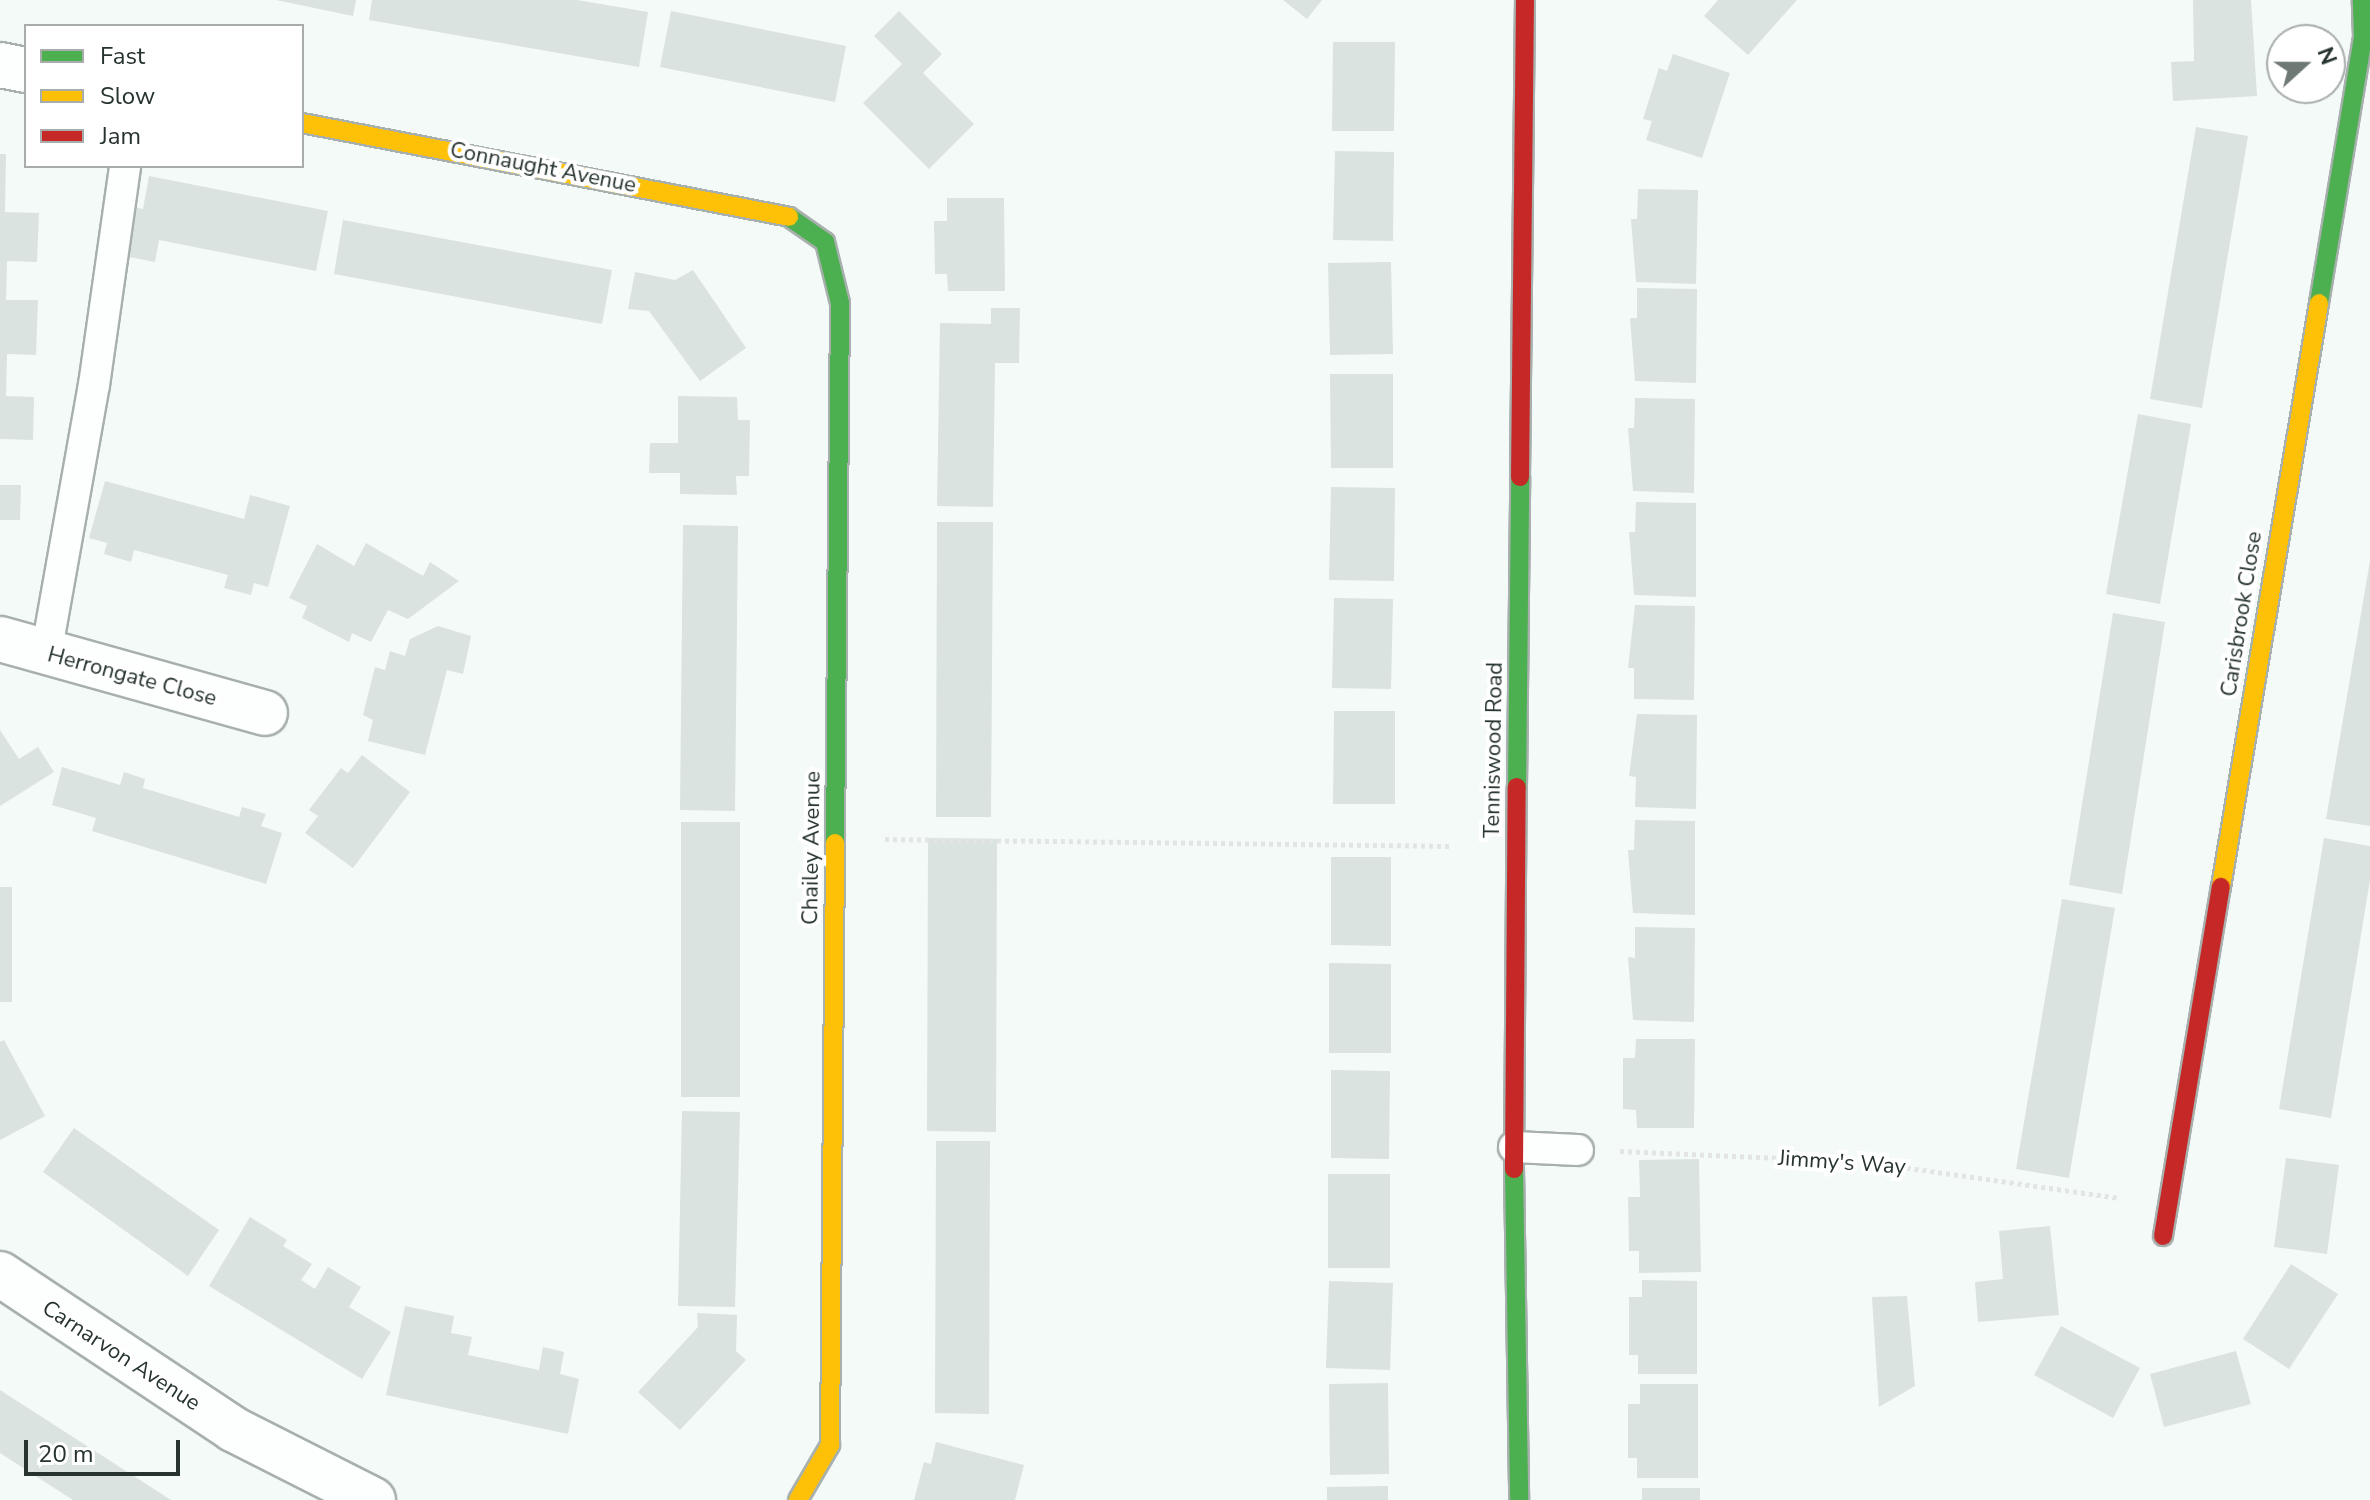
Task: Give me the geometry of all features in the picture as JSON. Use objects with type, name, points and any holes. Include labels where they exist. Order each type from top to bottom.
[{"type":"street","name":"Tenniswood Road","points":[[1519,1500],[1514,1147],[1525,0]]},
{"type":"street","name":"Carisbrook Close","points":[[2163,1236],[2363,36],[2362,0]]},
{"type":"street","points":[[0,65],[24,70]]},
{"type":"street","name":"Connaught Avenue","points":[[304,123],[783,213]]},
{"type":"street","name":"Chailey Avenue","points":[[783,213],[825,242],[840,303],[830,1445],[799,1500]]},
{"type":"street","name":"Herrongate Close","points":[[0,639],[265,713]]},
{"type":"street","name":"Carnarvon Avenue","points":[[0,1274],[233,1429],[373,1500]]},
{"type":"lane","points":[[46,654],[94,385],[125,168]]},
{"type":"lane","points":[[1514,1147],[1578,1150]]},
{"type":"path","points":[[836,838],[1453,846]]},
{"type":"path","name":"Jimmy's Way","points":[[1578,1150],[1867,1162],[2168,1205]]},
{"type":"building","points":[[276,0],[356,0],[353,16]]},
{"type":"building","points":[[372,0],[577,0],[648,12],[639,67],[369,20]]},
{"type":"building","points":[[1283,0],[1322,0],[1307,19]]},
{"type":"building","points":[[1718,0],[1797,0],[1748,55],[1704,16]]},
{"type":"building","points":[[2193,0],[2251,0],[2257,96],[2173,101],[2171,62],[2194,61]]},
{"type":"building","points":[[671,11],[846,46],[835,102],[660,67]]},
{"type":"building","points":[[899,11],[942,54],[923,73],[974,124],[929,169],[863,103],[902,64],[874,36]]},
{"type":"building","points":[[1333,42],[1395,42],[1394,131],[1332,131]]},
{"type":"building","points":[[1673,54],[1730,73],[1702,158],[1646,140],[1652,121],[1643,119],[1659,68],[1667,71]]},
{"type":"building","points":[[2196,127],[2248,136],[2202,408],[2150,399]]},
{"type":"building","points":[[1335,151],[1394,152],[1393,241],[1333,240]]},
{"type":"building","points":[[0,154],[6,154],[5,212],[39,213],[37,262],[7,261],[6,300],[38,300],[36,355],[7,354],[6,396],[34,397],[33,440],[0,439]]},
{"type":"building","points":[[149,176],[328,211],[316,271],[159,240],[155,262],[119,255],[128,206],[143,209]]},
{"type":"building","points":[[1638,189],[1698,190],[1696,284],[1636,282],[1631,219],[1637,219]]},
{"type":"building","points":[[947,198],[1004,198],[1005,291],[948,291],[947,274],[935,274],[934,221],[947,221]]},
{"type":"building","points":[[343,220],[612,270],[602,324],[334,274]]},
{"type":"building","points":[[1391,262],[1393,354],[1330,355],[1328,263]]},
{"type":"building","points":[[693,270],[746,348],[700,381],[649,311],[628,309],[635,272],[675,280]]},
{"type":"building","points":[[1637,288],[1697,289],[1696,383],[1635,381],[1630,318],[1637,318]]},
{"type":"building","points":[[991,308],[1020,308],[1019,363],[995,363],[993,507],[937,506],[940,323],[991,324]]},
{"type":"building","points":[[1330,374],[1393,374],[1393,468],[1331,468]]},
{"type":"building","points":[[678,396],[737,397],[738,420],[750,420],[749,476],[736,476],[737,495],[680,494],[680,473],[649,473],[650,443],[678,443]]},
{"type":"building","points":[[1635,398],[1695,399],[1694,493],[1633,491],[1628,428],[1634,428]]},
{"type":"building","points":[[2138,414],[2191,424],[2160,604],[2106,594]]},
{"type":"building","points":[[105,481],[244,519],[250,495],[290,506],[268,587],[254,583],[251,595],[224,588],[228,575],[134,550],[131,562],[104,554],[107,543],[89,538]]},
{"type":"building","points":[[0,485],[21,485],[20,520],[0,520]]},
{"type":"building","points":[[1331,487],[1395,488],[1394,581],[1329,580]]},
{"type":"building","points":[[1636,502],[1696,503],[1696,597],[1634,595],[1629,532],[1635,532]]},
{"type":"building","points":[[937,522],[993,522],[991,817],[936,817]]},
{"type":"building","points":[[683,525],[738,526],[735,811],[680,810]]},
{"type":"building","points":[[366,543],[423,576],[430,562],[459,581],[408,619],[388,610],[371,642],[352,633],[349,642],[302,618],[307,606],[289,598],[317,544],[354,566]]},
{"type":"building","points":[[2370,561],[2370,826],[2326,819]]},
{"type":"building","points":[[1334,598],[1393,599],[1391,689],[1332,688]]},
{"type":"building","points":[[1635,605],[1695,606],[1694,700],[1634,699],[1634,668],[1628,668]]},
{"type":"building","points":[[2113,613],[2165,622],[2122,894],[2069,885]]},
{"type":"building","points":[[438,626],[471,636],[463,674],[447,670],[425,755],[368,741],[373,720],[363,715],[375,667],[385,670],[390,651],[405,656],[410,639]]},
{"type":"building","points":[[1334,711],[1395,711],[1395,804],[1333,804]]},
{"type":"building","points":[[1637,714],[1697,715],[1696,809],[1635,807],[1636,777],[1629,776]]},
{"type":"building","points":[[0,730],[19,759],[38,747],[54,772],[0,806]]},
{"type":"building","points":[[362,755],[410,792],[353,868],[305,833],[318,816],[309,810],[341,768],[348,773]]},
{"type":"building","points":[[62,767],[120,785],[124,772],[145,779],[143,788],[239,817],[242,807],[266,814],[261,826],[282,833],[266,884],[92,831],[96,818],[52,805]]},
{"type":"building","points":[[1635,820],[1695,821],[1695,915],[1633,913],[1628,850],[1634,850]]},
{"type":"building","points":[[681,822],[740,822],[740,1097],[681,1097]]},
{"type":"building","points":[[928,838],[997,839],[996,1132],[927,1131]]},
{"type":"building","points":[[2324,838],[2370,846],[2370,880],[2331,1118],[2279,1109]]},
{"type":"building","points":[[1331,857],[1391,857],[1391,946],[1331,945]]},
{"type":"building","points":[[0,887],[12,887],[12,1002],[0,1002]]},
{"type":"building","points":[[2062,899],[2115,908],[2069,1178],[2016,1169]]},
{"type":"building","points":[[1635,927],[1695,928],[1694,1022],[1633,1020],[1628,957],[1635,958]]},
{"type":"building","points":[[1329,963],[1391,964],[1391,1053],[1329,1053]]},
{"type":"building","points":[[1636,1039],[1695,1039],[1694,1128],[1637,1128],[1636,1110],[1623,1109],[1623,1058],[1635,1058]]},
{"type":"building","points":[[4,1040],[45,1116],[0,1140],[0,1042]]},
{"type":"building","points":[[1331,1070],[1390,1071],[1389,1159],[1331,1158]]},
{"type":"building","points":[[682,1111],[740,1112],[735,1307],[678,1306]]},
{"type":"building","points":[[74,1128],[219,1230],[188,1276],[43,1172]]},
{"type":"building","points":[[936,1141],[990,1141],[989,1414],[935,1413]]},
{"type":"building","points":[[2286,1158],[2339,1165],[2327,1254],[2274,1247]]},
{"type":"building","points":[[1699,1159],[1701,1272],[1639,1273],[1639,1251],[1629,1251],[1628,1197],[1640,1197],[1639,1160]]},
{"type":"building","points":[[1328,1174],[1390,1174],[1390,1268],[1328,1268]]},
{"type":"building","points":[[250,1217],[287,1240],[283,1246],[312,1264],[301,1280],[315,1289],[328,1267],[361,1287],[349,1307],[391,1332],[362,1379],[209,1286]]},
{"type":"building","points":[[2050,1226],[2059,1315],[1978,1322],[1975,1282],[2003,1279],[1999,1231]]},
{"type":"building","points":[[2291,1264],[2338,1294],[2289,1369],[2243,1339]]},
{"type":"building","points":[[1642,1280],[1697,1281],[1697,1374],[1638,1374],[1638,1355],[1629,1355],[1629,1297],[1642,1297]]},
{"type":"building","points":[[1329,1281],[1393,1283],[1390,1370],[1326,1368]]},
{"type":"building","points":[[1907,1296],[1915,1386],[1879,1407],[1872,1297]]},
{"type":"building","points":[[405,1306],[454,1316],[451,1333],[472,1337],[468,1355],[539,1370],[543,1347],[564,1352],[560,1374],[579,1379],[568,1434],[386,1395]]},
{"type":"building","points":[[697,1313],[737,1315],[736,1351],[746,1360],[680,1430],[638,1392],[698,1327]]},
{"type":"building","points":[[2061,1326],[2140,1368],[2113,1418],[2034,1375]]},
{"type":"building","points":[[2236,1351],[2251,1404],[2164,1427],[2150,1374]]},
{"type":"building","points":[[1388,1383],[1389,1474],[1330,1475],[1329,1384]]},
{"type":"building","points":[[1640,1384],[1698,1384],[1698,1478],[1637,1478],[1637,1458],[1628,1458],[1628,1404],[1640,1404]]},
{"type":"building","points":[[0,1390],[171,1500],[73,1500],[62,1493],[0,1453]]},
{"type":"building","points":[[936,1442],[1024,1465],[1015,1500],[914,1500],[924,1462],[931,1464]]},
{"type":"building","points":[[1388,1486],[1388,1500],[1327,1500],[1327,1487]]},
{"type":"building","points":[[1642,1488],[1700,1488],[1700,1500],[1642,1500]]},
{"type":"traffic: fast","points":[[2319,303],[2363,36],[2362,0]]},
{"type":"traffic: fast","points":[[789,217],[825,242],[840,303],[835,843]]},
{"type":"traffic: fast","points":[[1517,787],[1520,477]]},
{"type":"traffic: fast","points":[[1514,1169],[1519,1500]]},
{"type":"traffic: slow","points":[[304,123],[789,217]]},
{"type":"traffic: slow","points":[[2221,887],[2319,303]]},
{"type":"traffic: slow","points":[[798,1500],[830,1445],[835,843]]},
{"type":"traffic: jam","points":[[1520,477],[1525,0]]},
{"type":"traffic: jam","points":[[1514,1169],[1517,787]]},
{"type":"traffic: jam","points":[[2163,1236],[2221,887]]}]
